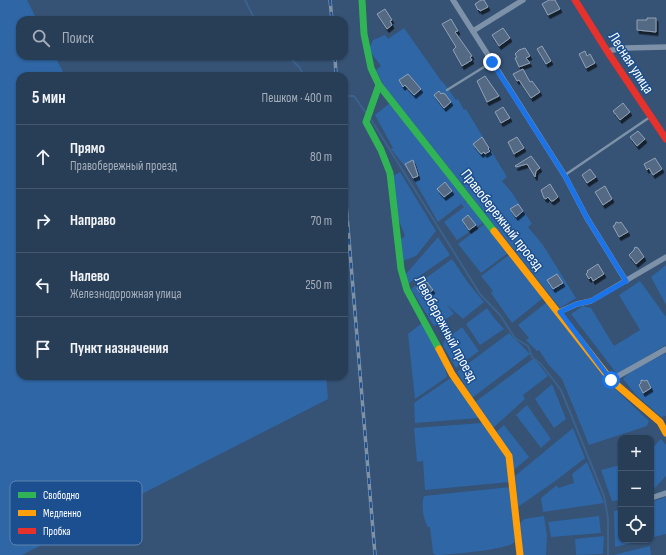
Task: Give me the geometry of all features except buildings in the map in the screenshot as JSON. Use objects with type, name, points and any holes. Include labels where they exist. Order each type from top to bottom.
[{"type":"street","name":"Правобережный проезд","points":[[362,0],[366,48],[370,68],[379,85],[560,312],[611,380],[663,421],[666,433]]},
{"type":"street","points":[[453,0],[565,176],[587,218],[626,281]]},
{"type":"street","points":[[473,30],[524,0]]},
{"type":"street","name":"Лесная улица","points":[[575,0],[666,139]]},
{"type":"street","points":[[607,51],[625,48],[666,46]]},
{"type":"street","name":"Левобережный проезд","points":[[379,85],[366,122],[372,135],[382,150],[390,172],[401,269],[407,290],[452,374],[509,456],[520,555]]},
{"type":"street","points":[[560,312],[577,304],[591,301],[666,257]]},
{"type":"street","points":[[611,380],[666,349]]},
{"type":"street","points":[[654,497],[666,493]]},
{"type":"lane","points":[[447,90],[492,62]]},
{"type":"lane","points":[[565,176],[651,116]]},
{"type":"shaded area","points":[[0,0],[27,0],[35,16],[16,16],[16,60],[57,60],[63,72],[16,72],[16,380],[326,380],[328,399],[142,494],[142,481],[10,481],[10,545],[42,545],[22,555],[0,555]]},
{"type":"shaded area","points":[[404,28],[442,82],[456,100],[458,99],[464,110],[466,109],[507,177],[502,181],[513,194],[532,224],[528,227],[543,245],[576,298],[560,308],[384,86],[376,70],[381,66],[369,49],[373,40],[385,35],[388,39]]},
{"type":"shaded area","points":[[390,103],[467,200],[463,203],[467,201],[483,223],[457,240],[444,222],[464,207],[461,204],[438,222],[410,173],[391,149],[393,148],[375,115]]},
{"type":"shaded area","points":[[400,172],[436,231],[416,256],[403,261],[400,240],[405,236],[396,213],[393,176]]},
{"type":"shaded area","points":[[484,224],[508,253],[481,273],[458,244]]},
{"type":"shaded area","points":[[438,237],[450,255],[408,284],[406,274]]},
{"type":"shaded area","points":[[509,255],[543,298],[512,323],[491,293],[493,291],[481,276]]},
{"type":"shaded area","points":[[452,259],[469,284],[484,302],[463,319],[447,305],[454,314],[434,326],[411,289]]},
{"type":"shaded area","points":[[666,265],[666,305],[651,277]]},
{"type":"shaded area","points":[[640,281],[666,317],[666,345],[617,374],[571,314],[583,306],[591,308],[614,346],[640,330],[619,295]]},
{"type":"shaded area","points":[[547,302],[610,384],[649,421],[647,426],[589,445],[562,379],[548,364],[539,350],[537,351],[526,340],[529,338],[518,325]]},
{"type":"shaded area","points":[[487,308],[504,329],[480,345],[466,324]]},
{"type":"shaded area","points":[[422,323],[441,358],[447,377],[415,399],[408,334]]},
{"type":"shaded area","points":[[462,327],[479,351],[456,368],[443,346],[444,341]]},
{"type":"shaded area","points":[[509,333],[530,354],[472,398],[457,372]]},
{"type":"shaded area","points":[[666,353],[666,416],[661,417],[637,396],[623,379],[631,371]]},
{"type":"shaded area","points":[[534,358],[548,376],[523,395],[525,399],[493,428],[475,402]]},
{"type":"shaded area","points":[[449,379],[453,380],[479,418],[415,423],[414,403]]},
{"type":"shaded area","points":[[552,384],[566,419],[554,428],[535,399]]},
{"type":"shaded area","points":[[527,405],[551,439],[541,448],[516,415]]},
{"type":"shaded area","points":[[482,423],[507,459],[510,482],[425,490],[423,461],[417,462],[414,428]]},
{"type":"shaded area","points":[[504,425],[529,457],[514,470],[512,455],[496,432]]},
{"type":"shaded area","points":[[573,428],[585,458],[518,507],[515,476]]},
{"type":"shaded area","points":[[661,439],[666,445],[666,476],[654,489],[654,471],[654,446]]},
{"type":"shaded area","points":[[587,462],[604,503],[543,512],[541,498],[557,485],[558,488],[574,483],[572,474]]},
{"type":"shaded area","points":[[618,466],[618,500],[612,501],[601,470]]},
{"type":"shaded area","points":[[511,487],[515,542],[510,545],[480,551],[440,555],[433,553],[430,527],[426,524],[423,512],[424,496]]},
{"type":"shaded area","points":[[666,497],[666,534],[654,537],[654,507],[654,501]]},
{"type":"shaded area","points":[[618,510],[618,543],[632,543],[615,547],[614,511]]},
{"type":"shaded area","points":[[544,516],[547,536],[546,555],[522,555],[519,524],[524,519]]},
{"type":"shaded area","points":[[599,516],[601,533],[551,537],[548,522]]},
{"type":"shaded area","points":[[604,536],[603,554],[576,555],[575,539]]},
{"type":"shaded area","points":[[650,546],[651,555],[613,555]]},
{"type":"waterway","points":[[245,0],[253,16]]},
{"type":"waterway","points":[[292,60],[302,72]]},
{"type":"waterway","points":[[348,96],[354,96],[366,113]]},
{"type":"waterway","points":[[370,118],[480,294],[500,315],[515,338],[528,346],[532,357],[541,364],[561,390],[604,496],[608,518],[608,555]]},
{"type":"railway","points":[[330,0],[332,16]]},
{"type":"railway","points":[[335,60],[336,72]]},
{"type":"railway","points":[[348,228],[375,555]]},
{"type":"traffic: fast","points":[[362,0],[364,34],[371,68],[379,85],[494,231]]},
{"type":"traffic: fast","points":[[379,85],[366,122],[381,150],[390,173],[401,269],[407,290],[439,349]]},
{"type":"traffic: slow","points":[[494,231],[611,380],[660,422],[666,433]]},
{"type":"traffic: slow","points":[[439,349],[452,374],[509,456],[520,555]]},
{"type":"traffic: jam","points":[[575,0],[666,139]]},
{"type":"route","points":[[492,62],[565,176],[587,218],[626,281],[591,301],[577,304],[560,312],[611,380]]}]
